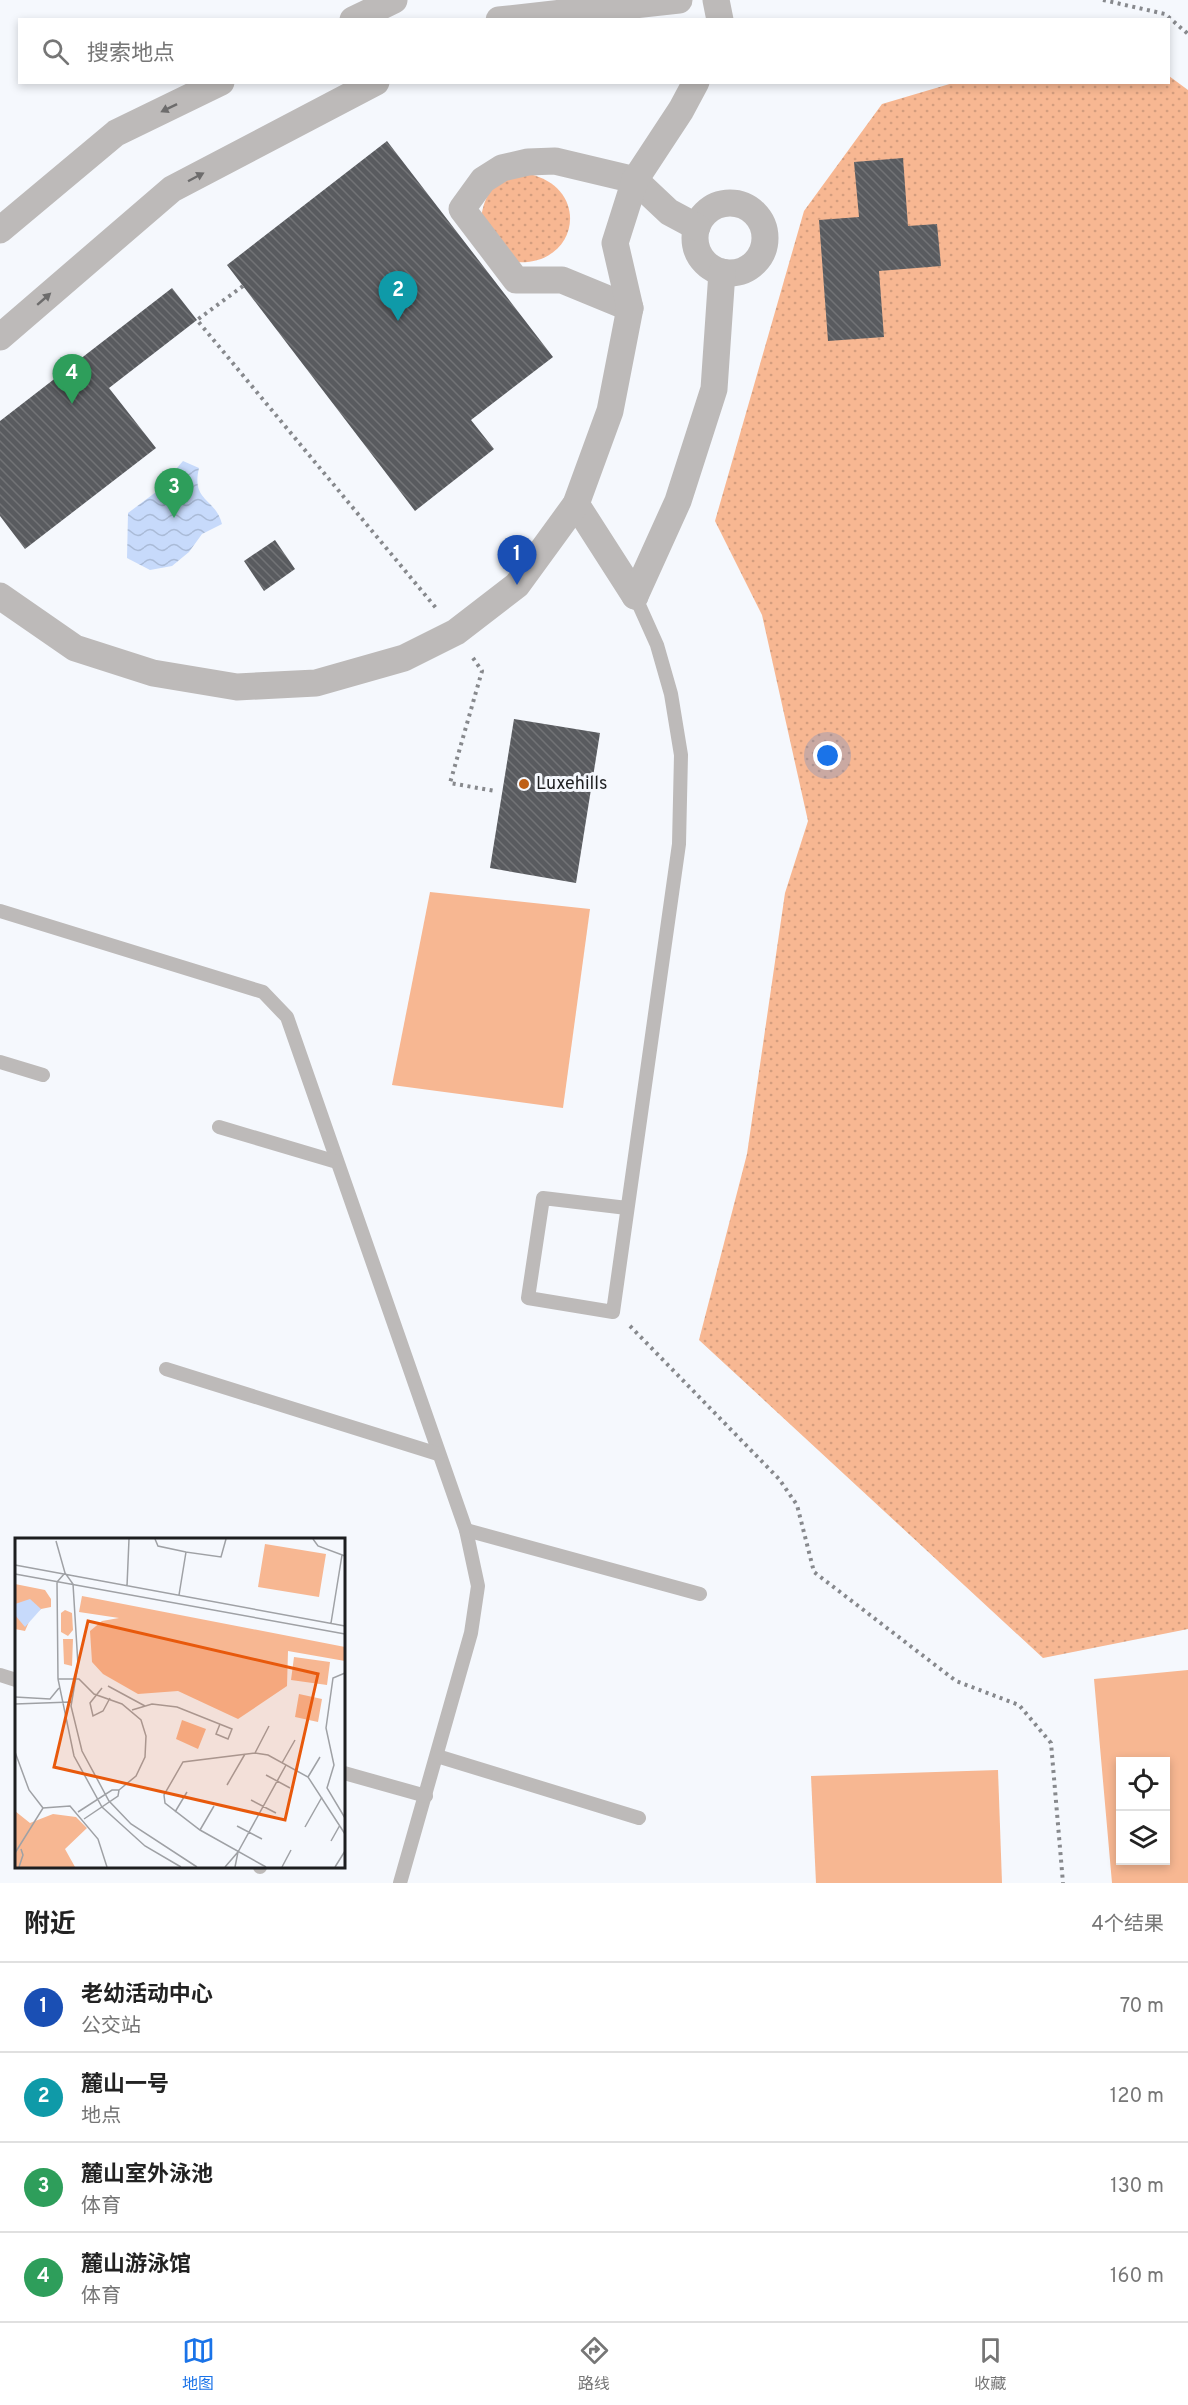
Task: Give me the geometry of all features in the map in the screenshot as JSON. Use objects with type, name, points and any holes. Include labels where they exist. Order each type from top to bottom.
[{"type":"street","points":[[357,18],[394,0]]},
{"type":"street","points":[[504,18],[532,8],[679,0]]},
{"type":"street","points":[[716,0],[720,18]]},
{"type":"street","points":[[0,230],[116,133],[217,84]]},
{"type":"street","points":[[0,337],[172,189],[372,84]]},
{"type":"street","points":[[0,596],[75,648],[153,673],[237,687],[316,683],[404,658],[456,632],[517,585],[576,504],[610,411],[630,308],[615,243],[635,180],[681,110],[695,84]]},
{"type":"street","points":[[630,308],[562,280],[516,280],[462,209],[483,180],[502,168],[528,162],[555,161],[635,180],[669,212],[697,227]]},
{"type":"street","points":[[734,203],[746,207],[762,223],[765,234],[760,256],[744,270],[722,272],[704,260],[698,251],[697,227],[711,209],[734,203]]},
{"type":"street","points":[[635,596],[678,501],[714,389],[722,272]]},
{"type":"street","points":[[576,504],[635,596]]},
{"type":"lane","points":[[627,1208],[543,1198],[528,1298],[613,1312],[679,844],[681,755],[670,694],[657,645],[635,596]]},
{"type":"lane","points":[[0,911],[263,992],[287,1017],[466,1530],[478,1586],[471,1633],[400,1883]]},
{"type":"lane","points":[[0,1062],[43,1075]]},
{"type":"lane","points":[[219,1127],[337,1162]]},
{"type":"lane","points":[[166,1370],[438,1454]]},
{"type":"lane","points":[[466,1530],[700,1594]]},
{"type":"lane","points":[[0,1675],[15,1680]]},
{"type":"lane","points":[[437,1756],[639,1818]]},
{"type":"lane","points":[[345,1773],[426,1796]]},
{"type":"path","points":[[1103,0],[1165,14],[1170,18]]},
{"type":"path","points":[[1170,18],[1188,34]]},
{"type":"path","points":[[243,286],[197,320],[456,632],[482,671],[450,783],[495,791]]},
{"type":"path","points":[[613,1312],[779,1479],[797,1505],[814,1572],[956,1681],[1019,1706],[1051,1743],[1063,1883]]},
{"type":"shaded area","points":[[1170,77],[1188,90],[1188,1629],[1043,1658],[699,1340],[747,1154],[785,893],[808,821],[762,615],[715,521],[804,211],[882,104],[950,84],[1170,84]]},
{"type":"shaded area","points":[[529,174],[549,182],[562,194],[569,210],[570,226],[564,240],[553,253],[536,261],[514,262],[481,218],[490,191],[502,182]]},
{"type":"shaded area","points":[[430,892],[590,909],[563,1108],[392,1085]]},
{"type":"shaded area","points":[[1188,1670],[1188,1883],[1112,1883],[1094,1679]]},
{"type":"shaded area","points":[[998,1770],[1002,1883],[816,1883],[811,1776]]},
{"type":"water","points":[[183,461],[199,468],[198,487],[201,494],[219,515],[222,524],[202,534],[189,552],[172,566],[150,570],[127,558],[128,513],[156,492]]},
{"type":"building","points":[[387,141],[553,357],[471,420],[494,449],[415,511],[227,265]]},
{"type":"building","points":[[903,158],[908,226],[937,224],[941,266],[879,271],[884,337],[828,341],[819,220],[859,217],[854,162]]},
{"type":"building","points":[[172,288],[197,320],[109,388],[156,448],[25,549],[0,516],[0,421]]},
{"type":"building","points":[[275,540],[295,569],[264,591],[244,561]]},
{"type":"building","points":[[514,719],[600,733],[576,883],[490,868]]},
{"type":"place","name":"麓山一号","points":[[398,321]]},
{"type":"place","name":"麓山游泳馆","points":[[72,404]]},
{"type":"place","name":"麓山室外泳池","points":[[174,518]]},
{"type":"place","name":"老幼活动中心","points":[[517,585]]},
{"type":"place","name":"Luxehills","points":[[524,784]]}]
